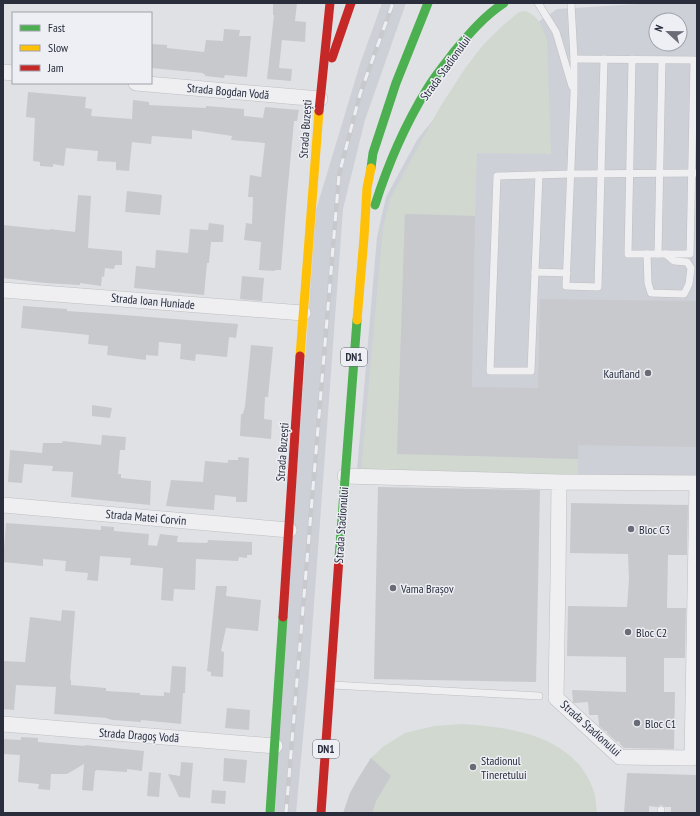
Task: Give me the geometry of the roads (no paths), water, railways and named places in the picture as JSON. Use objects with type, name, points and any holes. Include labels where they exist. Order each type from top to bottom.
[{"type":"main road","name":"Strada Buzești","points":[[270,813],[303,313],[320,96],[330,3]]},
{"type":"main road","name":"Strada Buzești","points":[[320,96],[351,3]]},
{"type":"main road","name":"DN1","points":[[374,152],[396,83],[428,3]]},
{"type":"main road","name":"Strada Stadionului","points":[[364,238],[389,166],[406,128],[428,88],[471,32],[491,12],[504,3]]},
{"type":"main road","points":[[374,152],[419,50]]},
{"type":"main road","name":"Strada Stadionului","points":[[321,813],[367,188],[374,152]]},
{"type":"street","name":"Strada Bogdan Vodă","points":[[150,84],[320,96]]},
{"type":"street","name":"Strada Ioan Huniade","points":[[3,290],[303,313]]},
{"type":"street","name":"Strada Stadionului","points":[[345,476],[559,482],[697,483],[692,758],[620,757],[556,698],[559,482]]},
{"type":"street","name":"Strada Matei Corvin","points":[[3,505],[289,530]]},
{"type":"street","name":"Strada Dragoș Vodă","points":[[3,724],[275,746]]},
{"type":"lane","points":[[538,3],[556,32],[574,93]]},
{"type":"lane","points":[[571,3],[574,93],[566,286],[598,287],[604,59]]},
{"type":"lane","points":[[574,59],[694,60],[694,173],[690,254],[628,254],[632,60]]},
{"type":"lane","points":[[658,254],[662,60]]},
{"type":"lane","points":[[539,175],[530,371],[490,371],[497,176],[570,174],[602,174],[630,173],[694,173]]},
{"type":"lane","points":[[647,254],[648,283],[650,293],[684,294],[689,284],[691,268],[687,262],[674,262],[666,254]]},
{"type":"lane","points":[[535,272],[567,273]]},
{"type":"lane","points":[[330,685],[539,696]]},
{"type":"railway","points":[[286,813],[339,175],[360,94],[393,3]]},
{"type":"place","name":"Kaufland","points":[[648,373]]},
{"type":"place","name":"Bloc C3","points":[[631,529]]},
{"type":"place","name":"Vama Brașov","points":[[393,588]]},
{"type":"place","name":"Bloc C2","points":[[628,632]]},
{"type":"place","name":"Bloc C1","points":[[637,723]]},
{"type":"place","name":"Stadionul Tineretului","points":[[473,767]]}]
